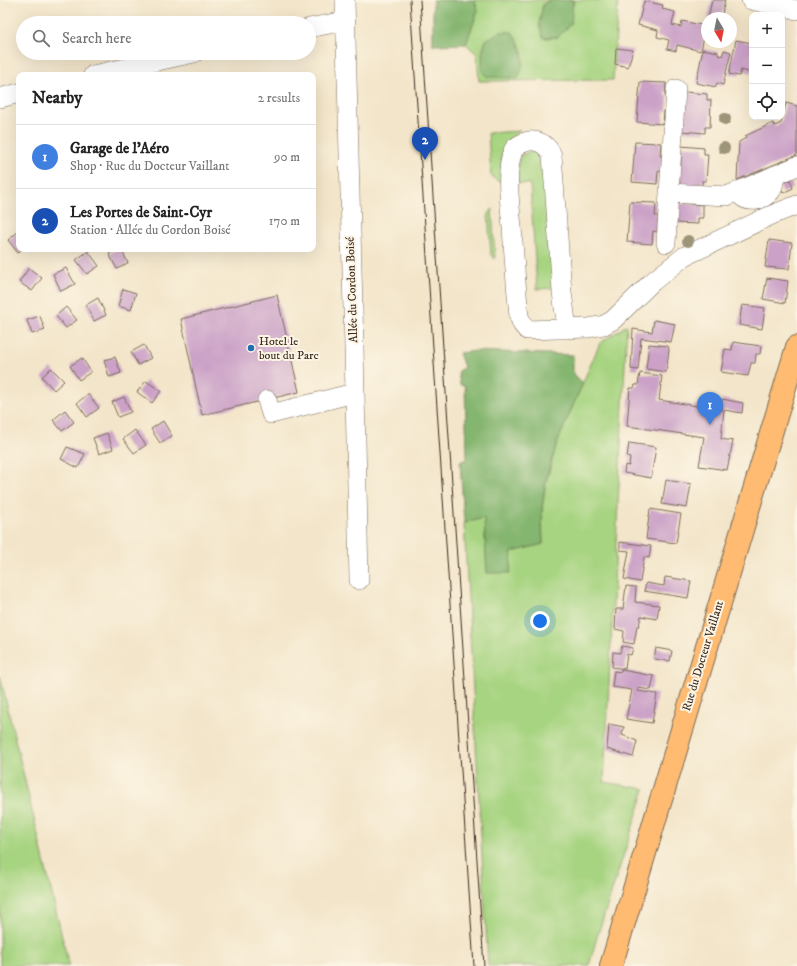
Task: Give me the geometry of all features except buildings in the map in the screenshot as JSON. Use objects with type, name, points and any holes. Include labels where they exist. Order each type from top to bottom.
[{"type":"main road","name":"Rue du Docteur Vaillant","points":[[610,966],[797,347]]},
{"type":"street","name":"Allée du Cordon Boisé","points":[[345,0],[359,580]]},
{"type":"street","points":[[751,0],[797,10]]},
{"type":"street","points":[[316,27],[345,21]]},
{"type":"street","points":[[107,72],[162,60]]},
{"type":"street","points":[[666,243],[676,89]]},
{"type":"street","points":[[0,98],[16,94]]},
{"type":"street","points":[[567,329],[562,292],[552,155],[548,148],[540,142],[531,141],[521,144],[514,149],[510,158],[509,187],[519,316],[522,324],[527,330],[567,329],[588,328],[604,325],[613,320],[652,282],[685,256],[774,214],[797,205]]},
{"type":"street","points":[[669,193],[727,196],[797,166]]},
{"type":"street","points":[[741,196],[746,200],[753,201],[764,197],[772,190],[775,175]]},
{"type":"street","points":[[267,400],[271,414],[354,394]]},
{"type":"green space","points":[[433,0],[474,0],[478,10],[466,44],[433,45]]},
{"type":"green space","points":[[474,0],[550,0],[543,4],[539,24],[544,38],[558,37],[574,3],[573,0],[618,0],[613,80],[479,81],[477,54],[466,44],[478,10]]},
{"type":"green space","points":[[550,0],[573,0],[571,24],[558,37],[543,38],[539,24],[543,4]]},
{"type":"green space","points":[[499,32],[512,32],[519,43],[523,60],[521,72],[518,78],[487,77],[482,72],[482,52],[486,40]]},
{"type":"green space","points":[[520,131],[507,142],[504,147],[501,158],[503,181],[498,181],[491,176],[488,133]]},
{"type":"green space","points":[[531,151],[536,151],[543,155],[556,288],[537,289],[530,184],[514,183],[520,156]]},
{"type":"green space","points":[[492,209],[495,259],[491,255],[488,213]]},
{"type":"green space","points":[[627,325],[604,782],[645,789],[589,966],[488,966],[464,523],[484,518],[487,573],[512,552],[543,544],[542,509],[546,482],[558,440],[600,343]]},
{"type":"green space","points":[[475,351],[573,355],[573,373],[583,383],[551,461],[542,510],[543,544],[512,552],[510,573],[487,573],[484,518],[464,523],[460,462],[467,459],[465,386],[460,385],[458,372],[464,367],[459,353]]},
{"type":"green space","points":[[0,676],[69,966],[0,966]]},
{"type":"tram line","points":[[410,0],[474,966]]},
{"type":"tram line","points":[[420,0],[484,966]]},
{"type":"place","name":"Les Portes de Saint-Cyr","points":[[425,160]]},
{"type":"place","name":"Hotel le bout du Parc","points":[[251,348]]},
{"type":"place","name":"Garage de l’Aéro","points":[[710,425]]}]
